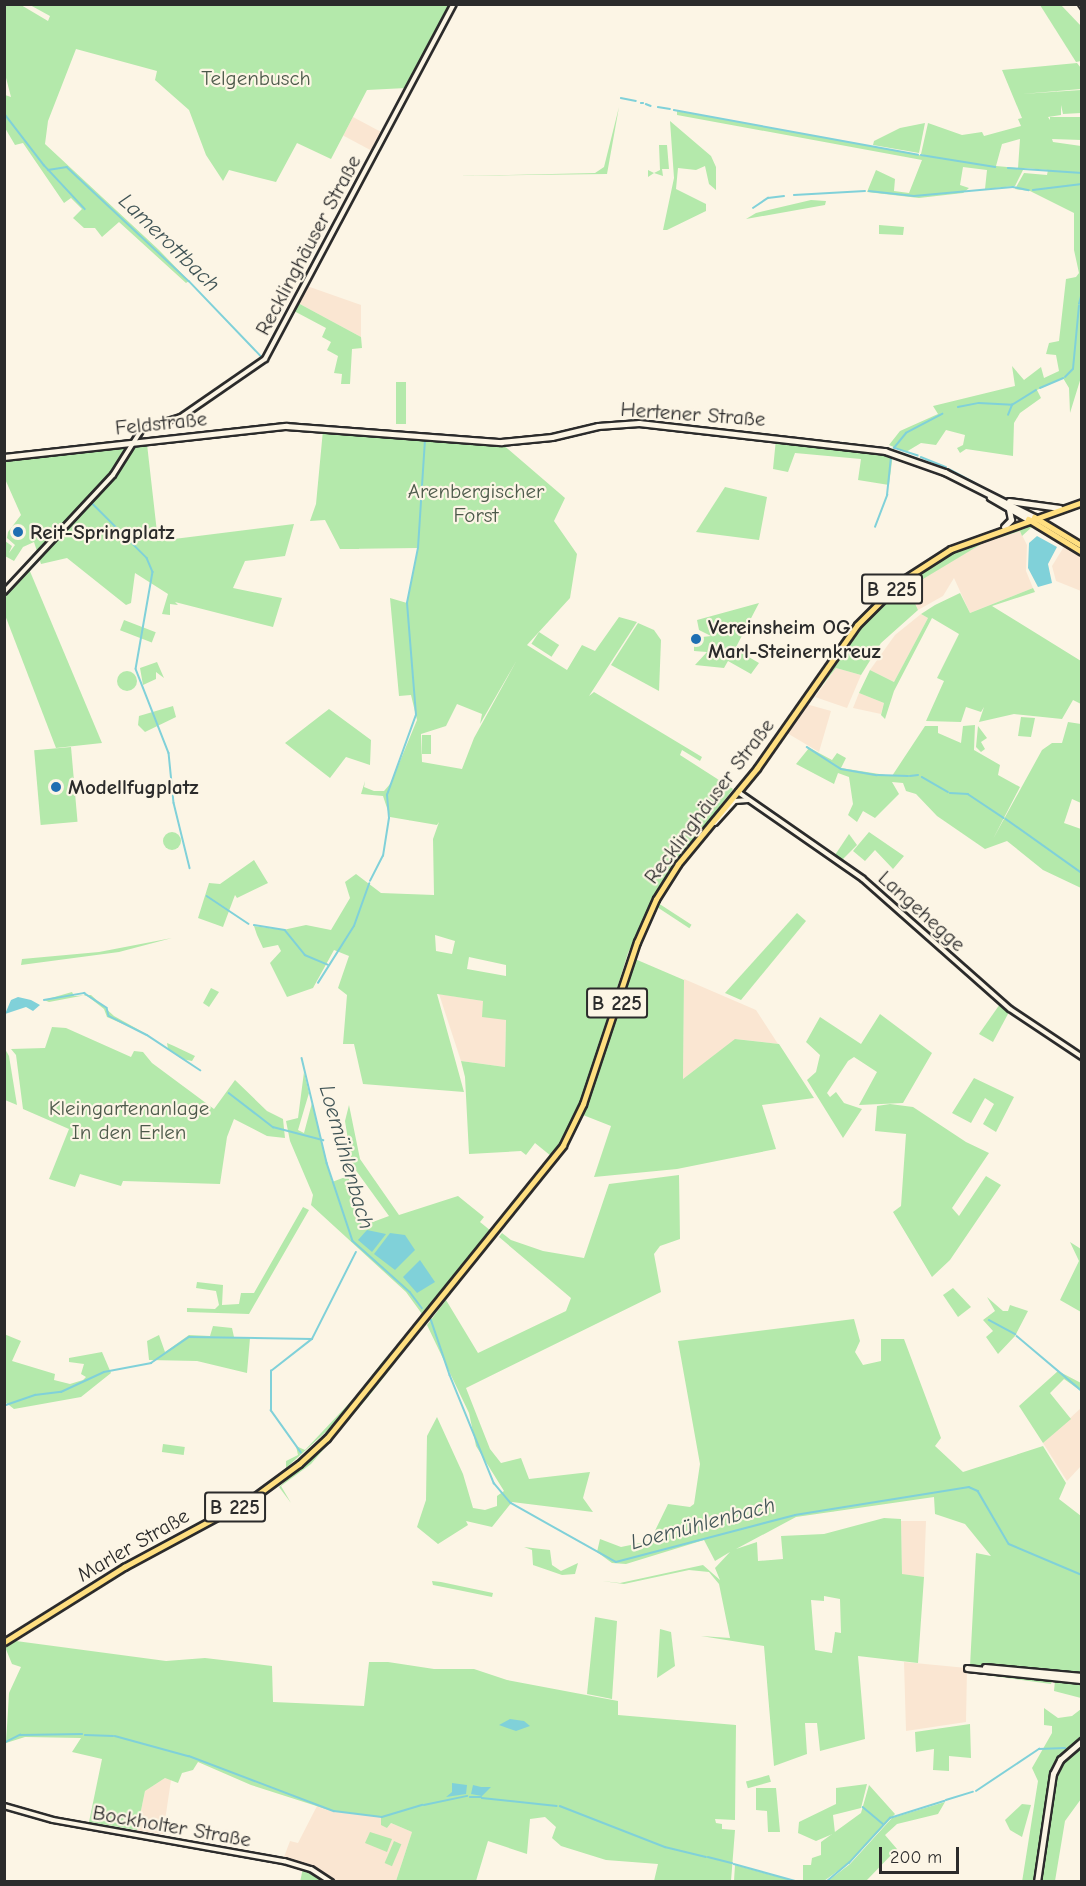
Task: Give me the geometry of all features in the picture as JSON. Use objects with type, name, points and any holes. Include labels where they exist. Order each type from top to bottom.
[{"type":"main road","name":"Hertener Straße","points":[[321,426],[501,442],[552,437],[598,426],[654,425],[885,451],[945,472],[1008,508],[1031,518]]},
{"type":"main road","name":"Feldstraße","points":[[4,456],[321,426]]},
{"type":"main road","name":"Hertener Straße","points":[[983,492],[1002,499],[1031,518]]},
{"type":"main road","points":[[1002,499],[1028,506],[1060,508]]},
{"type":"main road","name":"Recklinghäuser Straße","points":[[423,1319],[563,1145],[583,1104],[647,916],[669,878],[738,792],[841,645],[885,595],[951,549],[1004,527],[1082,502]]},
{"type":"main road","points":[[1004,527],[1012,516],[1008,508]]},
{"type":"main road","points":[[1052,510],[1047,518],[1052,528]]},
{"type":"main road","points":[[1031,518],[1082,546]]},
{"type":"main road","points":[[1031,518],[1082,552]]},
{"type":"main road","name":"Marler Straße","points":[[4,1642],[124,1567],[272,1485],[327,1438],[423,1319]]},
{"type":"main road","points":[[1048,1674],[967,1668],[1082,1678]]},
{"type":"main road","points":[[1037,1881],[1050,1791],[1060,1760],[1082,1742]]},
{"type":"street","name":"Recklinghäuser Straße","points":[[133,442],[142,429],[181,417],[265,358],[454,4]]},
{"type":"street","points":[[4,592],[113,475],[133,442]]},
{"type":"street","name":"Langehegge","points":[[738,792],[863,879],[993,995],[1082,1057]]},
{"type":"street","name":"B 225","points":[[709,827],[735,801],[752,801]]},
{"type":"street","name":"Bockholter Straße","points":[[4,1806],[53,1820],[284,1861],[311,1869],[331,1881]]},
{"type":"shaded area","points":[[353,117],[383,133],[373,152],[343,136]]},
{"type":"shaded area","points":[[307,286],[361,305],[361,337],[298,303]]},
{"type":"shaded area","points":[[1020,531],[1027,545],[1026,571],[1033,588],[970,613],[954,578],[943,596],[918,610],[908,588],[921,578],[983,543]]},
{"type":"shaded area","points":[[1065,545],[1081,556],[1081,591],[1056,581],[1052,566]]},
{"type":"shaded area","points":[[921,614],[928,618],[894,682],[870,670],[895,635]]},
{"type":"shaded area","points":[[836,668],[861,675],[847,708],[815,697]]},
{"type":"shaded area","points":[[859,693],[884,703],[881,714],[853,708]]},
{"type":"shaded area","points":[[806,704],[831,711],[819,752],[787,733]]},
{"type":"shaded area","points":[[684,979],[756,1010],[778,1044],[736,1039],[683,1079]]},
{"type":"shaded area","points":[[439,994],[483,1001],[506,1019],[505,1067],[461,1061]]},
{"type":"shaded area","points":[[1081,1408],[1081,1466],[1067,1481],[1043,1443]]},
{"type":"shaded area","points":[[901,1521],[926,1521],[924,1577],[902,1575]]},
{"type":"shaded area","points":[[904,1662],[967,1668],[966,1722],[906,1731]]},
{"type":"shaded area","points":[[165,1778],[171,1780],[163,1834],[137,1830],[145,1791]]},
{"type":"shaded area","points":[[317,1806],[381,1817],[387,1828],[391,1823],[412,1832],[396,1881],[336,1881],[308,1864],[284,1857],[290,1841],[298,1843]]},
{"type":"green space","name":"Telgenbusch","points":[[5,4],[21,5],[48,21],[50,16],[30,5],[451,5],[406,88],[367,90],[331,159],[297,143],[276,182],[229,170],[223,181],[206,155],[189,110],[155,80],[157,71],[76,49],[48,121],[45,144],[159,250],[189,281],[186,283],[119,222],[102,237],[95,228],[84,228],[73,218],[82,209],[71,198],[64,203],[23,143],[15,145],[5,128],[5,95],[11,97],[5,74]]},
{"type":"green space","points":[[1040,5],[1061,5],[1081,26],[1081,61],[1076,62]]},
{"type":"green space","points":[[1077,63],[1081,68],[1081,89],[1022,94],[1081,90],[1081,113],[1063,114],[1061,105],[1061,115],[1048,117],[1050,120],[1050,117],[1081,117],[1081,140],[1052,139],[1053,142],[1081,146],[1082,374],[1070,413],[1069,388],[1063,378],[1037,390],[1041,398],[1020,413],[1014,423],[1013,456],[966,449],[960,453],[957,448],[963,445],[965,435],[946,430],[936,445],[921,443],[906,452],[889,445],[900,431],[938,414],[933,406],[1015,386],[1012,366],[1024,380],[1041,367],[1044,378],[1059,371],[1056,355],[1046,354],[1049,343],[1059,341],[1066,279],[1076,277],[1079,273],[1074,250],[1074,213],[1030,191],[1015,189],[1024,173],[1047,175],[1048,170],[1024,168],[1015,186],[985,189],[987,170],[963,167],[960,185],[969,188],[963,193],[919,198],[867,192],[876,170],[895,179],[894,191],[909,193],[922,160],[677,115],[677,111],[930,157],[921,154],[928,123],[962,135],[982,132],[984,136],[1021,126],[1018,119],[1022,118],[1002,70]],"holes":[[[1020,139],[1018,168],[996,166],[1002,144]]]},
{"type":"green space","points":[[619,107],[607,174],[457,176],[595,173],[604,167]]},
{"type":"green space","points":[[670,121],[711,156],[716,167],[716,190],[709,184],[705,166],[696,170],[678,168],[676,189],[706,204],[706,211],[663,230],[674,178]]},
{"type":"green space","points":[[925,123],[919,153],[873,145],[874,141],[900,128]]},
{"type":"green space","points":[[659,145],[667,145],[669,169],[662,169],[663,176],[654,173],[660,170]]},
{"type":"green space","points":[[811,200],[826,201],[825,205],[746,219],[756,213]]},
{"type":"green space","points":[[879,225],[904,227],[903,235],[879,234]]},
{"type":"green space","points":[[298,303],[361,337],[362,348],[352,349],[350,384],[341,384],[342,374],[334,373],[338,356],[327,350],[331,342],[322,337],[326,328],[294,311]]},
{"type":"green space","points":[[396,382],[406,382],[406,424],[396,424]]},
{"type":"green space","name":"Arenbergischer Forst","points":[[323,430],[501,443],[565,498],[554,521],[577,554],[570,598],[527,645],[567,670],[582,645],[595,651],[619,617],[637,622],[589,696],[594,692],[702,757],[700,761],[682,750],[680,755],[733,789],[660,886],[628,953],[578,1113],[551,1156],[535,1143],[526,1155],[521,1151],[469,1154],[465,1077],[461,1061],[505,1067],[506,1020],[482,1017],[483,1001],[437,994],[464,1092],[363,1084],[354,1044],[343,1044],[347,995],[338,988],[349,956],[334,950],[313,988],[287,997],[270,963],[281,951],[278,945],[263,948],[257,935],[254,926],[283,930],[306,925],[331,930],[350,898],[345,882],[356,874],[381,893],[434,895],[433,839],[439,822],[437,825],[390,817],[383,796],[361,794],[365,781],[364,787],[374,791],[384,791],[391,783],[417,720],[411,695],[399,696],[390,598],[407,603],[418,548],[340,549],[325,520],[310,521],[316,504]],"holes":[[[517,660],[474,738],[462,769],[422,762],[421,734],[446,726],[457,704],[482,714],[480,724]],[[435,935],[455,941],[452,954],[436,951]],[[469,957],[506,965],[506,976],[467,969]]]},
{"type":"green space","points":[[776,439],[893,453],[889,485],[858,480],[861,459],[795,453],[788,472],[773,469]]},
{"type":"green space","points":[[147,444],[158,541],[294,524],[285,556],[245,561],[233,588],[282,598],[273,627],[175,602],[178,605],[170,604],[170,615],[162,614],[168,594],[135,573],[131,603],[126,605],[67,558],[41,564],[34,542],[23,547],[14,561],[5,556],[5,541],[12,546],[9,553],[15,545],[7,538],[8,532],[21,515],[5,479],[5,458]]},
{"type":"green space","points":[[725,487],[767,497],[759,540],[696,532]]},
{"type":"green space","points":[[1023,525],[1033,526],[1022,536],[1020,531],[983,543],[908,588],[918,610],[881,643],[861,675],[836,668],[813,697],[853,634],[906,583],[948,554]]},
{"type":"green space","points":[[29,569],[102,743],[56,748],[5,615],[5,594]]},
{"type":"green space","points":[[1033,588],[1035,592],[992,606],[1081,661],[1081,704],[1073,700],[1062,719],[1014,714],[979,722],[984,707],[981,712],[966,707],[961,722],[926,721],[944,681],[937,678],[959,634],[932,618],[894,691],[885,719],[881,715],[884,703],[859,693],[870,670],[894,682],[928,618],[921,614],[935,605],[960,593],[970,613]]},
{"type":"green space","points":[[759,603],[735,649],[759,663],[751,674],[728,661],[724,668],[695,665],[707,652],[694,651],[694,638],[711,636],[699,630],[697,620]]},
{"type":"green space","points":[[124,620],[156,632],[152,642],[120,630]]},
{"type":"green space","points":[[638,623],[654,630],[661,640],[659,691],[611,665]]},
{"type":"green space","points":[[539,632],[559,645],[552,657],[531,644]]},
{"type":"green space","points":[[157,662],[164,678],[156,672],[156,679],[143,685],[140,668]]},
{"type":"green space","points":[[127,671],[134,674],[137,681],[134,688],[127,691],[120,688],[117,681],[120,674]]},
{"type":"green space","points":[[173,706],[176,717],[145,732],[138,725],[139,716]]},
{"type":"green space","points":[[329,709],[371,740],[370,765],[346,757],[330,778],[285,743]]},
{"type":"green space","points":[[1021,717],[1035,718],[1031,737],[1018,736]]},
{"type":"green space","points":[[1068,722],[1081,724],[1081,803],[1072,799],[1064,823],[1081,829],[1081,888],[1043,870],[1007,841],[985,849],[937,816],[916,794],[906,791],[903,783],[892,782],[899,794],[875,818],[863,811],[857,822],[848,815],[853,804],[849,777],[838,773],[834,784],[796,764],[809,748],[806,746],[832,760],[837,753],[846,758],[841,768],[892,776],[925,726],[938,726],[938,733],[961,743],[963,726],[975,725],[974,750],[1000,765],[998,775],[1020,787],[993,839],[1042,750],[1052,743],[1062,743]]},
{"type":"green space","points":[[978,726],[987,738],[981,742],[985,749],[981,752],[976,747]]},
{"type":"green space","points":[[422,735],[431,735],[431,754],[422,754]]},
{"type":"green space","name":"Modellfugplatz","points":[[71,747],[78,822],[41,825],[34,750]]},
{"type":"green space","points":[[172,832],[178,835],[181,841],[178,847],[172,850],[166,847],[163,841],[166,835]]},
{"type":"green space","points":[[869,832],[904,856],[893,869],[875,850],[865,861],[853,851]]},
{"type":"green space","points":[[849,834],[857,845],[842,860],[835,855]]},
{"type":"green space","points":[[254,860],[268,883],[237,898],[235,895],[223,927],[198,918],[209,883],[220,884]]},
{"type":"green space","points":[[658,903],[692,925],[689,928],[656,906]]},
{"type":"green space","points":[[797,913],[806,921],[741,1000],[725,993]]},
{"type":"green space","points":[[172,938],[119,952],[21,965],[22,959],[99,952]]},
{"type":"green space","points":[[635,959],[684,980],[683,1079],[735,1039],[779,1044],[814,1098],[762,1105],[776,1149],[677,1169],[594,1177],[611,1126],[583,1115]]},
{"type":"green space","points":[[211,988],[219,992],[209,1007],[203,1003]]},
{"type":"green space","points":[[72,992],[74,996],[84,995],[49,1002],[44,1000]]},
{"type":"green space","points":[[86,995],[91,995],[114,1016],[150,1036],[107,1017],[104,1009]]},
{"type":"green space","points":[[1000,1004],[1009,1012],[993,1042],[979,1034]]},
{"type":"green space","points":[[880,1014],[932,1053],[903,1103],[859,1105],[877,1072],[854,1057],[848,1061],[827,1093],[830,1097],[836,1092],[844,1103],[862,1109],[843,1138],[807,1080],[816,1072],[820,1055],[806,1042],[820,1017],[861,1044]]},
{"type":"green space","name":"Kleingartenanlage In den Erlen","points":[[52,1027],[66,1028],[131,1057],[134,1051],[143,1052],[152,1063],[214,1109],[235,1080],[267,1111],[283,1119],[285,1138],[267,1136],[234,1119],[227,1137],[220,1184],[123,1181],[121,1186],[80,1174],[75,1187],[49,1179],[69,1129],[23,1109],[16,1055],[11,1049],[45,1048]]},
{"type":"green space","points":[[167,1043],[195,1056],[192,1061],[182,1059],[168,1049]]},
{"type":"green space","points":[[5,1049],[9,1056],[17,1105],[5,1100]]},
{"type":"green space","points":[[304,1072],[309,1093],[298,1130],[304,1133],[312,1103],[332,1182],[348,1176],[362,1226],[389,1216],[352,1165],[345,1121],[349,1105],[360,1159],[399,1215],[458,1196],[484,1217],[480,1222],[491,1231],[422,1314],[406,1292],[311,1205],[313,1195],[290,1141],[286,1121],[298,1118]]},
{"type":"green space","points":[[974,1078],[1014,1097],[996,1132],[983,1124],[994,1104],[985,1098],[971,1123],[952,1113]]},
{"type":"green space","points":[[890,1104],[913,1107],[966,1142],[989,1153],[952,1208],[959,1216],[986,1176],[1001,1185],[950,1260],[932,1277],[893,1212],[901,1206],[906,1134],[875,1131],[877,1106]]},
{"type":"green space","points":[[679,1175],[680,1239],[660,1246],[654,1254],[661,1292],[466,1388],[490,1449],[501,1463],[521,1458],[529,1479],[590,1472],[583,1498],[593,1512],[512,1502],[492,1527],[466,1521],[468,1525],[438,1544],[417,1527],[426,1500],[427,1436],[437,1417],[463,1474],[473,1508],[485,1510],[497,1506],[497,1496],[504,1491],[476,1446],[469,1413],[427,1325],[446,1300],[478,1353],[566,1311],[571,1298],[499,1237],[502,1233],[511,1240],[543,1251],[584,1258],[609,1184]]},
{"type":"green space","points":[[303,1207],[309,1210],[249,1314],[187,1312],[187,1308],[215,1309],[219,1305],[216,1291],[196,1288],[197,1282],[223,1285],[222,1305],[239,1304],[241,1293],[254,1293]]},
{"type":"green space","points":[[1070,1242],[1081,1249],[1081,1312],[1060,1300],[1079,1261]]},
{"type":"green space","points":[[953,1288],[971,1307],[958,1317],[943,1295]]},
{"type":"green space","points":[[987,1297],[1003,1311],[1008,1311],[1010,1305],[1028,1311],[1015,1336],[998,1354],[986,1337],[993,1331],[983,1320],[995,1311]]},
{"type":"green space","points":[[854,1319],[860,1341],[855,1352],[863,1365],[881,1361],[881,1339],[904,1339],[941,1438],[935,1446],[963,1472],[1043,1446],[1066,1483],[1059,1499],[1081,1516],[1081,1674],[970,1666],[976,1553],[991,1556],[965,1524],[935,1514],[934,1497],[796,1517],[736,1549],[757,1542],[758,1561],[783,1559],[781,1536],[824,1534],[884,1518],[901,1519],[902,1574],[924,1577],[918,1663],[858,1656],[865,1739],[820,1751],[817,1723],[805,1723],[807,1754],[774,1766],[764,1646],[701,1636],[730,1638],[719,1584],[709,1572],[689,1570],[624,1584],[602,1581],[620,1583],[703,1565],[720,1580],[715,1568],[730,1552],[715,1561],[704,1540],[626,1564],[612,1563],[597,1552],[600,1539],[621,1547],[650,1541],[668,1504],[690,1507],[694,1504],[700,1464],[678,1341]],"holes":[[[824,1596],[840,1599],[841,1633],[835,1632],[832,1653],[815,1650],[811,1600],[824,1601]]]},
{"type":"green space","points":[[213,1326],[232,1328],[234,1337],[250,1338],[247,1373],[197,1361],[149,1360],[147,1341],[159,1335],[165,1352],[189,1335],[210,1336]]},
{"type":"green space","points":[[4,1334],[21,1341],[12,1361],[55,1374],[54,1380],[70,1384],[83,1380],[86,1377],[81,1374],[84,1364],[69,1362],[69,1358],[102,1352],[111,1373],[81,1397],[14,1409],[5,1402]]},
{"type":"green space","points":[[390,1352],[362,1391],[329,1429],[286,1468],[286,1461],[298,1455],[296,1446],[305,1450],[356,1396]]},
{"type":"green space","points":[[396,1362],[311,1464],[281,1486],[291,1503],[279,1487],[327,1443]]},
{"type":"green space","points":[[1058,1371],[1081,1383],[1081,1391],[1064,1379],[1050,1393],[1071,1419],[1043,1443],[1019,1406]]},
{"type":"green space","points":[[163,1444],[185,1447],[184,1455],[162,1452]]},
{"type":"green space","points":[[524,1547],[550,1550],[552,1565],[561,1571],[578,1563],[575,1574],[562,1575],[533,1565],[532,1550]]},
{"type":"green space","points":[[432,1581],[493,1593],[492,1597],[433,1585]]},
{"type":"green space","points":[[595,1617],[617,1621],[612,1699],[587,1694]]},
{"type":"green space","points":[[660,1629],[671,1632],[675,1666],[657,1678]]},
{"type":"green space","points":[[16,1641],[166,1661],[205,1658],[272,1666],[273,1702],[364,1706],[369,1662],[388,1662],[434,1669],[474,1669],[507,1680],[618,1701],[618,1715],[736,1725],[735,1820],[715,1819],[716,1823],[722,1824],[722,1829],[735,1830],[731,1881],[654,1881],[658,1864],[606,1860],[561,1846],[552,1838],[556,1827],[545,1817],[530,1819],[527,1854],[488,1841],[476,1881],[396,1881],[412,1832],[391,1823],[387,1828],[381,1825],[381,1817],[332,1811],[251,1785],[198,1762],[193,1770],[182,1773],[178,1783],[165,1778],[145,1791],[137,1830],[89,1822],[102,1759],[72,1752],[81,1738],[25,1737],[6,1743],[9,1693],[21,1667],[12,1664],[5,1647]]},
{"type":"green space","points":[[964,1672],[1052,1681],[1051,1684]]},
{"type":"green space","points":[[1055,1680],[1081,1682],[1081,1698],[1054,1691]]},
{"type":"green space","points":[[1044,1708],[1058,1718],[1072,1716],[1081,1709],[1081,1739],[1050,1772],[1035,1881],[1022,1882],[1038,1781],[1032,1768],[1052,1733],[1052,1726],[1044,1725]]},
{"type":"green space","points":[[970,1724],[971,1758],[949,1756],[949,1771],[933,1770],[934,1749],[916,1752],[915,1732]]},
{"type":"green space","points":[[1081,1746],[1081,1799],[1065,1821],[1055,1881],[1039,1882],[1056,1780],[1064,1763]]},
{"type":"green space","points":[[769,1775],[771,1782],[748,1788],[746,1782]]},
{"type":"green space","points":[[867,1784],[861,1808],[833,1815],[835,1833],[816,1841],[798,1833],[799,1822],[836,1804],[836,1788]]},
{"type":"green space","points":[[869,1785],[895,1814],[850,1862],[824,1881],[803,1881],[803,1865],[811,1865],[812,1858],[821,1855],[821,1842],[861,1813]]},
{"type":"green space","points":[[756,1788],[776,1788],[780,1832],[768,1832],[767,1811],[756,1810]]},
{"type":"green space","points":[[945,1802],[938,1814],[897,1824],[885,1835],[897,1849],[866,1881],[828,1881],[850,1864],[892,1818]]},
{"type":"green space","points":[[1022,1804],[1031,1805],[1022,1837],[1010,1830],[1005,1820]]},
{"type":"green space","points":[[370,1832],[392,1839],[387,1852],[365,1843]]},
{"type":"green space","points":[[394,1841],[401,1844],[392,1866],[385,1863]]},
{"type":"green space","points":[[735,1865],[771,1875],[795,1881],[734,1881]]},
{"type":"green space","points":[[303,1868],[317,1874],[328,1882],[300,1882]]},
{"type":"water","points":[[1037,536],[1057,547],[1048,564],[1052,583],[1038,587],[1028,568],[1029,543]]},
{"type":"water","points":[[18,997],[40,1005],[33,1011],[26,1007],[5,1014],[11,1000]]},
{"type":"water","points":[[367,1230],[386,1234],[372,1252],[358,1240]]},
{"type":"water","points":[[390,1233],[405,1235],[415,1250],[395,1270],[374,1254]]},
{"type":"water","points":[[420,1260],[435,1282],[417,1293],[403,1277]]},
{"type":"water","points":[[510,1719],[524,1721],[530,1726],[516,1731],[499,1725]]},
{"type":"water","points":[[452,1783],[467,1785],[466,1794],[446,1797],[452,1792]]},
{"type":"water","points":[[473,1785],[491,1787],[482,1796],[471,1794]]},
{"type":"waterway","points":[[621,98],[636,101]]},
{"type":"waterway","points":[[646,104],[651,106]]},
{"type":"waterway","points":[[658,107],[670,109]]},
{"type":"waterway","points":[[674,110],[918,155]]},
{"type":"waterway","points":[[4,113],[44,165],[85,209]]},
{"type":"waterway","points":[[921,155],[995,167]]},
{"type":"waterway","name":"Lamerottbach","points":[[48,170],[67,167],[189,281],[261,356]]},
{"type":"waterway","points":[[1008,168],[1082,173]]},
{"type":"waterway","points":[[1033,190],[1082,184]]},
{"type":"waterway","points":[[869,191],[914,196],[1013,187],[1029,190]]},
{"type":"waterway","points":[[794,195],[865,191]]},
{"type":"waterway","points":[[753,208],[768,198],[784,196]]},
{"type":"waterway","points":[[1079,304],[1082,293]]},
{"type":"waterway","points":[[1065,377],[1073,369],[1079,306]]},
{"type":"waterway","points":[[1040,388],[1063,378]]},
{"type":"waterway","points":[[958,407],[979,403],[1012,405],[1036,390]]},
{"type":"waterway","points":[[1008,415],[1012,405]]},
{"type":"waterway","points":[[918,456],[894,448],[906,433],[942,414]]},
{"type":"waterway","points":[[370,881],[383,856],[389,818],[387,795],[416,715],[407,603],[418,548],[425,439]]},
{"type":"waterway","points":[[921,457],[946,467]]},
{"type":"waterway","points":[[875,527],[887,495],[891,458]]},
{"type":"waterway","points":[[949,469],[975,483]]},
{"type":"waterway","name":"Loemühlenbach","points":[[91,502],[147,558],[153,572],[136,669],[169,753],[174,803],[190,868]]},
{"type":"waterway","points":[[807,747],[841,769],[876,775]]},
{"type":"waterway","points":[[878,775],[908,776]]},
{"type":"waterway","points":[[910,776],[918,775]]},
{"type":"waterway","points":[[922,777],[948,792]]},
{"type":"waterway","points":[[950,793],[968,794],[1004,818]]},
{"type":"waterway","points":[[1006,819],[1082,873]]},
{"type":"waterway","points":[[318,983],[354,926],[369,884]]},
{"type":"waterway","name":"Loemühlenbach","points":[[207,896],[249,924]]},
{"type":"waterway","name":"Loemühlenbach","points":[[254,925],[285,930],[305,955],[328,965]]},
{"type":"waterway","points":[[44,1000],[84,993],[107,1008],[109,1016],[147,1035],[200,1070]]},
{"type":"waterway","name":"Loemühlenbach","points":[[302,1058],[327,1163],[353,1241],[410,1292],[422,1308]]},
{"type":"waterway","points":[[229,1093],[273,1127],[323,1140]]},
{"type":"waterway","points":[[6,1405],[35,1395],[61,1392],[104,1372],[151,1363],[189,1337],[312,1339],[356,1252]]},
{"type":"waterway","name":"Loemühlenbach","points":[[431,1319],[450,1375],[494,1483],[511,1503],[616,1562],[795,1515],[969,1487],[978,1491],[1009,1544],[1082,1575]]},
{"type":"waterway","points":[[989,1320],[1015,1334]]},
{"type":"waterway","points":[[1017,1336],[1082,1391]]},
{"type":"waterway","points":[[301,1453],[271,1411],[271,1371],[312,1339]]},
{"type":"waterway","points":[[6,1742],[20,1735],[82,1734]]},
{"type":"waterway","points":[[85,1735],[113,1736]]},
{"type":"waterway","points":[[115,1736],[188,1756]]},
{"type":"waterway","points":[[976,1791],[1039,1749],[1065,1748]]},
{"type":"waterway","points":[[189,1756],[334,1811],[382,1817],[422,1805]]},
{"type":"waterway","points":[[946,1800],[973,1792]]},
{"type":"waterway","points":[[424,1805],[467,1796]]},
{"type":"waterway","points":[[470,1797],[481,1797]]},
{"type":"waterway","points":[[482,1798],[557,1806]]},
{"type":"waterway","points":[[826,1882],[849,1863],[890,1818],[944,1801]]},
{"type":"waterway","points":[[560,1806],[665,1847],[706,1857]]},
{"type":"waterway","points":[[863,1807],[883,1824]]},
{"type":"waterway","points":[[708,1857],[732,1863]]},
{"type":"waterway","points":[[734,1864],[799,1882]]},
{"type":"railway","points":[[1078,4],[1082,10]]},
{"type":"place","name":"Reit-Springplatz","points":[[18,532]]},
{"type":"place","name":"Vereinsheim OG Marl-Steinernkreuz","points":[[696,639]]},
{"type":"place","name":"Modellfugplatz","points":[[56,787]]}]
